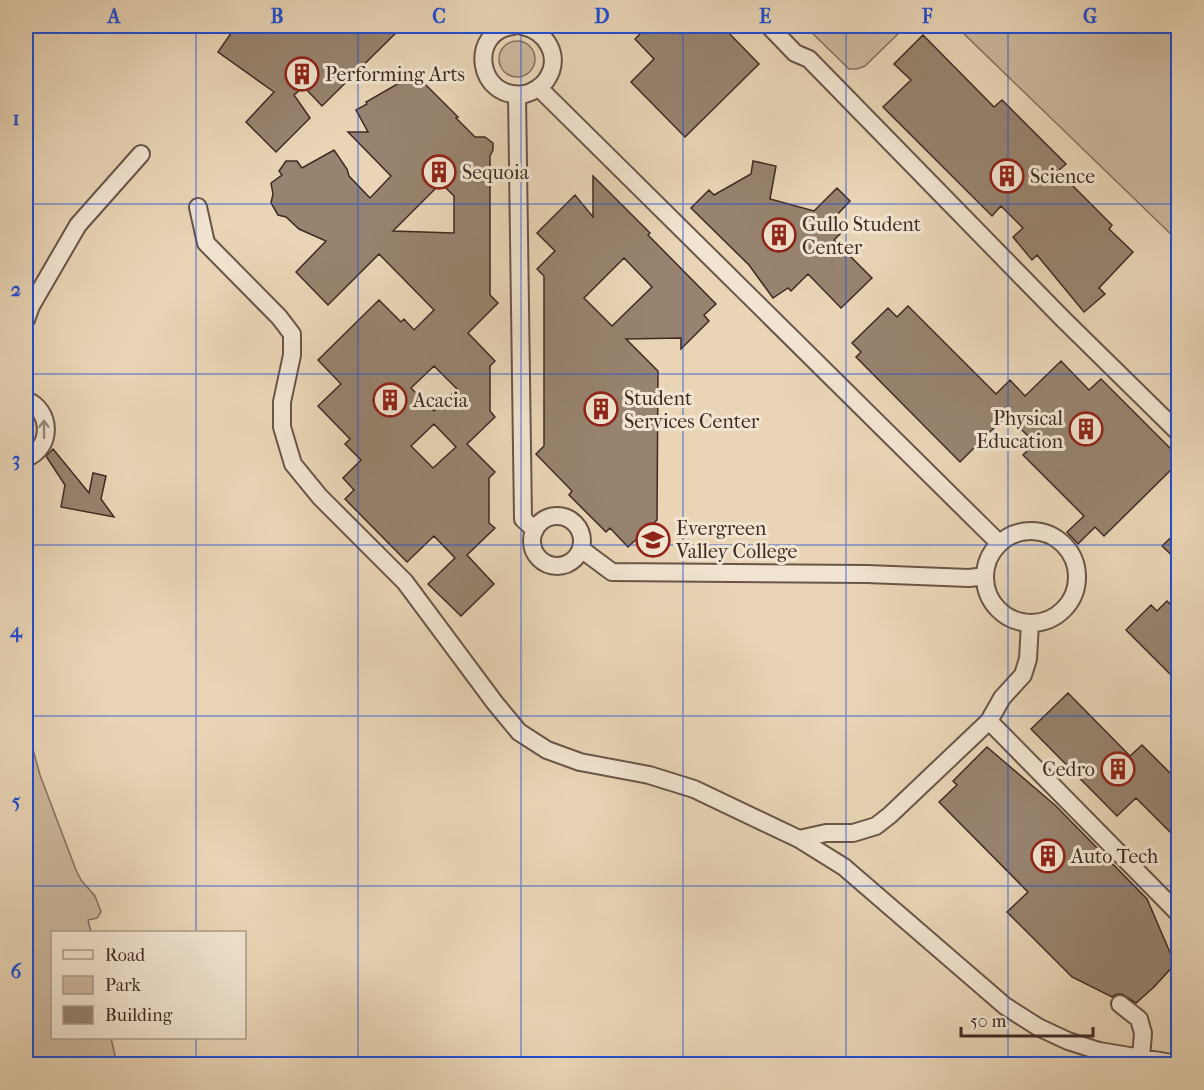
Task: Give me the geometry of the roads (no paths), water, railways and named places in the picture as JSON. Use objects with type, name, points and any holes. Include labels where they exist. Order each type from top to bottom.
[{"type":"street","points":[[513,26],[498,31],[490,38],[482,59],[489,80],[506,93],[517,95],[539,88],[548,79],[553,55],[542,34],[531,27],[522,26]]},
{"type":"street","points":[[769,26],[795,53],[809,59],[1063,319],[1179,432]]},
{"type":"street","points":[[539,88],[999,543]]},
{"type":"street","points":[[517,95],[523,519],[535,530]]},
{"type":"street","points":[[26,320],[31,306],[78,225],[141,154]]},
{"type":"street","points":[[198,207],[206,243],[279,317],[292,334],[292,355],[282,402],[282,427],[293,464],[320,497],[405,582],[519,732],[547,750],[580,762],[649,775],[694,789],[799,839],[844,867],[1005,1006],[1038,1027],[1068,1041],[1099,1051],[1179,1064]]},
{"type":"street","points":[[26,400],[38,408],[44,417],[46,428],[45,439],[39,449],[26,458]]},
{"type":"street","points":[[555,516],[571,520],[581,533],[581,549],[571,562],[563,566],[547,564],[540,560],[532,546],[535,530],[547,518],[555,516]]},
{"type":"street","points":[[1029,531],[1046,533],[1060,540],[1071,553],[1077,568],[1077,585],[1071,600],[1060,612],[1046,620],[1030,623],[1016,620],[1003,613],[993,603],[987,590],[985,576],[989,558],[999,543],[1013,534],[1029,531]]},
{"type":"street","points":[[581,549],[612,572],[867,574],[969,578],[985,576]]},
{"type":"street","points":[[799,839],[826,833],[853,833],[876,826],[890,815],[989,721],[1002,698],[1023,675],[1028,659],[1030,623]]},
{"type":"street","points":[[989,721],[1179,913]]},
{"type":"street","points":[[1120,1004],[1139,1019],[1143,1033],[1141,1058]]},
{"type":"place","name":"Performing Arts","points":[[302,74]]},
{"type":"place","name":"Sequoia","points":[[439,172]]},
{"type":"place","name":"Science","points":[[1007,176]]},
{"type":"place","name":"Gullo Student Center","points":[[779,235]]},
{"type":"place","name":"Acacia","points":[[390,400]]},
{"type":"place","name":"Student Services Center","points":[[601,409]]},
{"type":"place","name":"Physical Education","points":[[1086,429]]},
{"type":"place","name":"Evergreen Valley College","points":[[653,540]]},
{"type":"place","name":"Cedro","points":[[1118,769]]},
{"type":"place","name":"Auto Tech","points":[[1048,856]]}]
